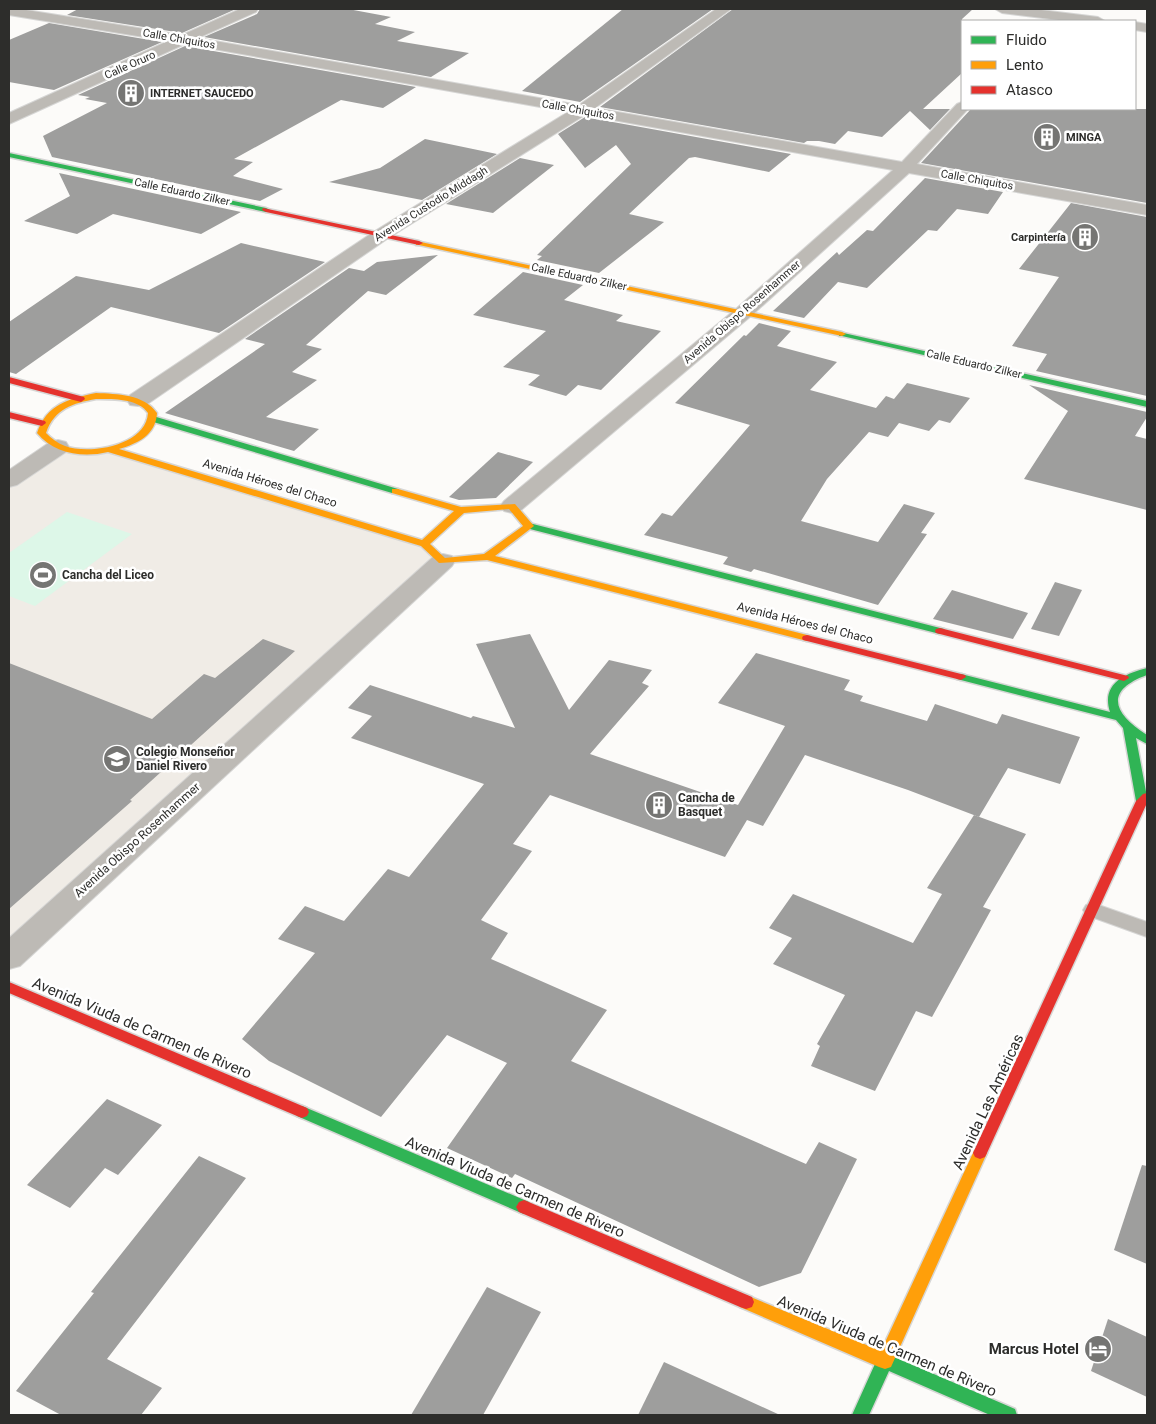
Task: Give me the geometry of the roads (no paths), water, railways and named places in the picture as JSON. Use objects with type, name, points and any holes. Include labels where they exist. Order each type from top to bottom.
[{"type":"main road","name":"Calle Eduardo Zilker","points":[[9,155],[744,312],[1147,404]]},
{"type":"main road","points":[[9,380],[81,399]]},
{"type":"main road","points":[[111,396],[138,400],[147,405],[152,412],[153,419],[149,428],[125,444],[108,449],[73,450],[58,447],[46,441],[41,432],[42,423],[47,416],[56,409],[81,399],[111,396]]},
{"type":"main road","points":[[9,415],[42,423]]},
{"type":"main road","points":[[153,419],[461,510],[512,506],[529,526],[488,557],[433,552],[461,510]]},
{"type":"main road","name":"Avenida Héroes del Chaco","points":[[108,449],[433,552]]},
{"type":"main road","name":"Avenida Héroes del Chaco","points":[[529,526],[1124,678]]},
{"type":"main road","name":"Avenida Héroes del Chaco","points":[[488,557],[1117,716]]},
{"type":"main road","points":[[1147,671],[1124,678],[1116,686],[1112,695],[1112,706],[1117,716],[1128,728],[1147,740]]},
{"type":"main road","name":"Avenida Las Américas","points":[[860,1415],[1145,799],[1128,728]]},
{"type":"main road","name":"Avenida Viuda de Carmen de Rivero","points":[[9,987],[1009,1415]]},
{"type":"street","name":"Calle Oruro","points":[[9,119],[251,9]]},
{"type":"street","name":"Avenida Custodio Middagh","points":[[138,400],[382,235],[581,110],[724,9]]},
{"type":"street","points":[[1002,9],[1090,20]]},
{"type":"street","name":"Calle Chiquitos","points":[[11,11],[1147,210]]},
{"type":"street","name":"Avenida Obispo Rosenhammer","points":[[512,506],[744,312],[905,168],[961,108]]},
{"type":"street","points":[[9,480],[58,447]]},
{"type":"street","name":"Avenida Obispo Rosenhammer","points":[[9,958],[433,552]]},
{"type":"lane","points":[[1093,910],[1147,930]]},
{"type":"place","name":"INTERNET SAUCEDO","points":[[131,93]]},
{"type":"place","name":"MINGA","points":[[1047,137]]},
{"type":"place","name":"Carpintería","points":[[1085,237]]},
{"type":"place","name":"Cancha del Liceo","points":[[43,575]]},
{"type":"place","name":"Colegio Monseñor Daniel Rivero","points":[[117,759]]},
{"type":"place","name":"Cancha de Basquet","points":[[659,805]]},
{"type":"place","name":"Marcus Hotel","points":[[1098,1349]]}]
